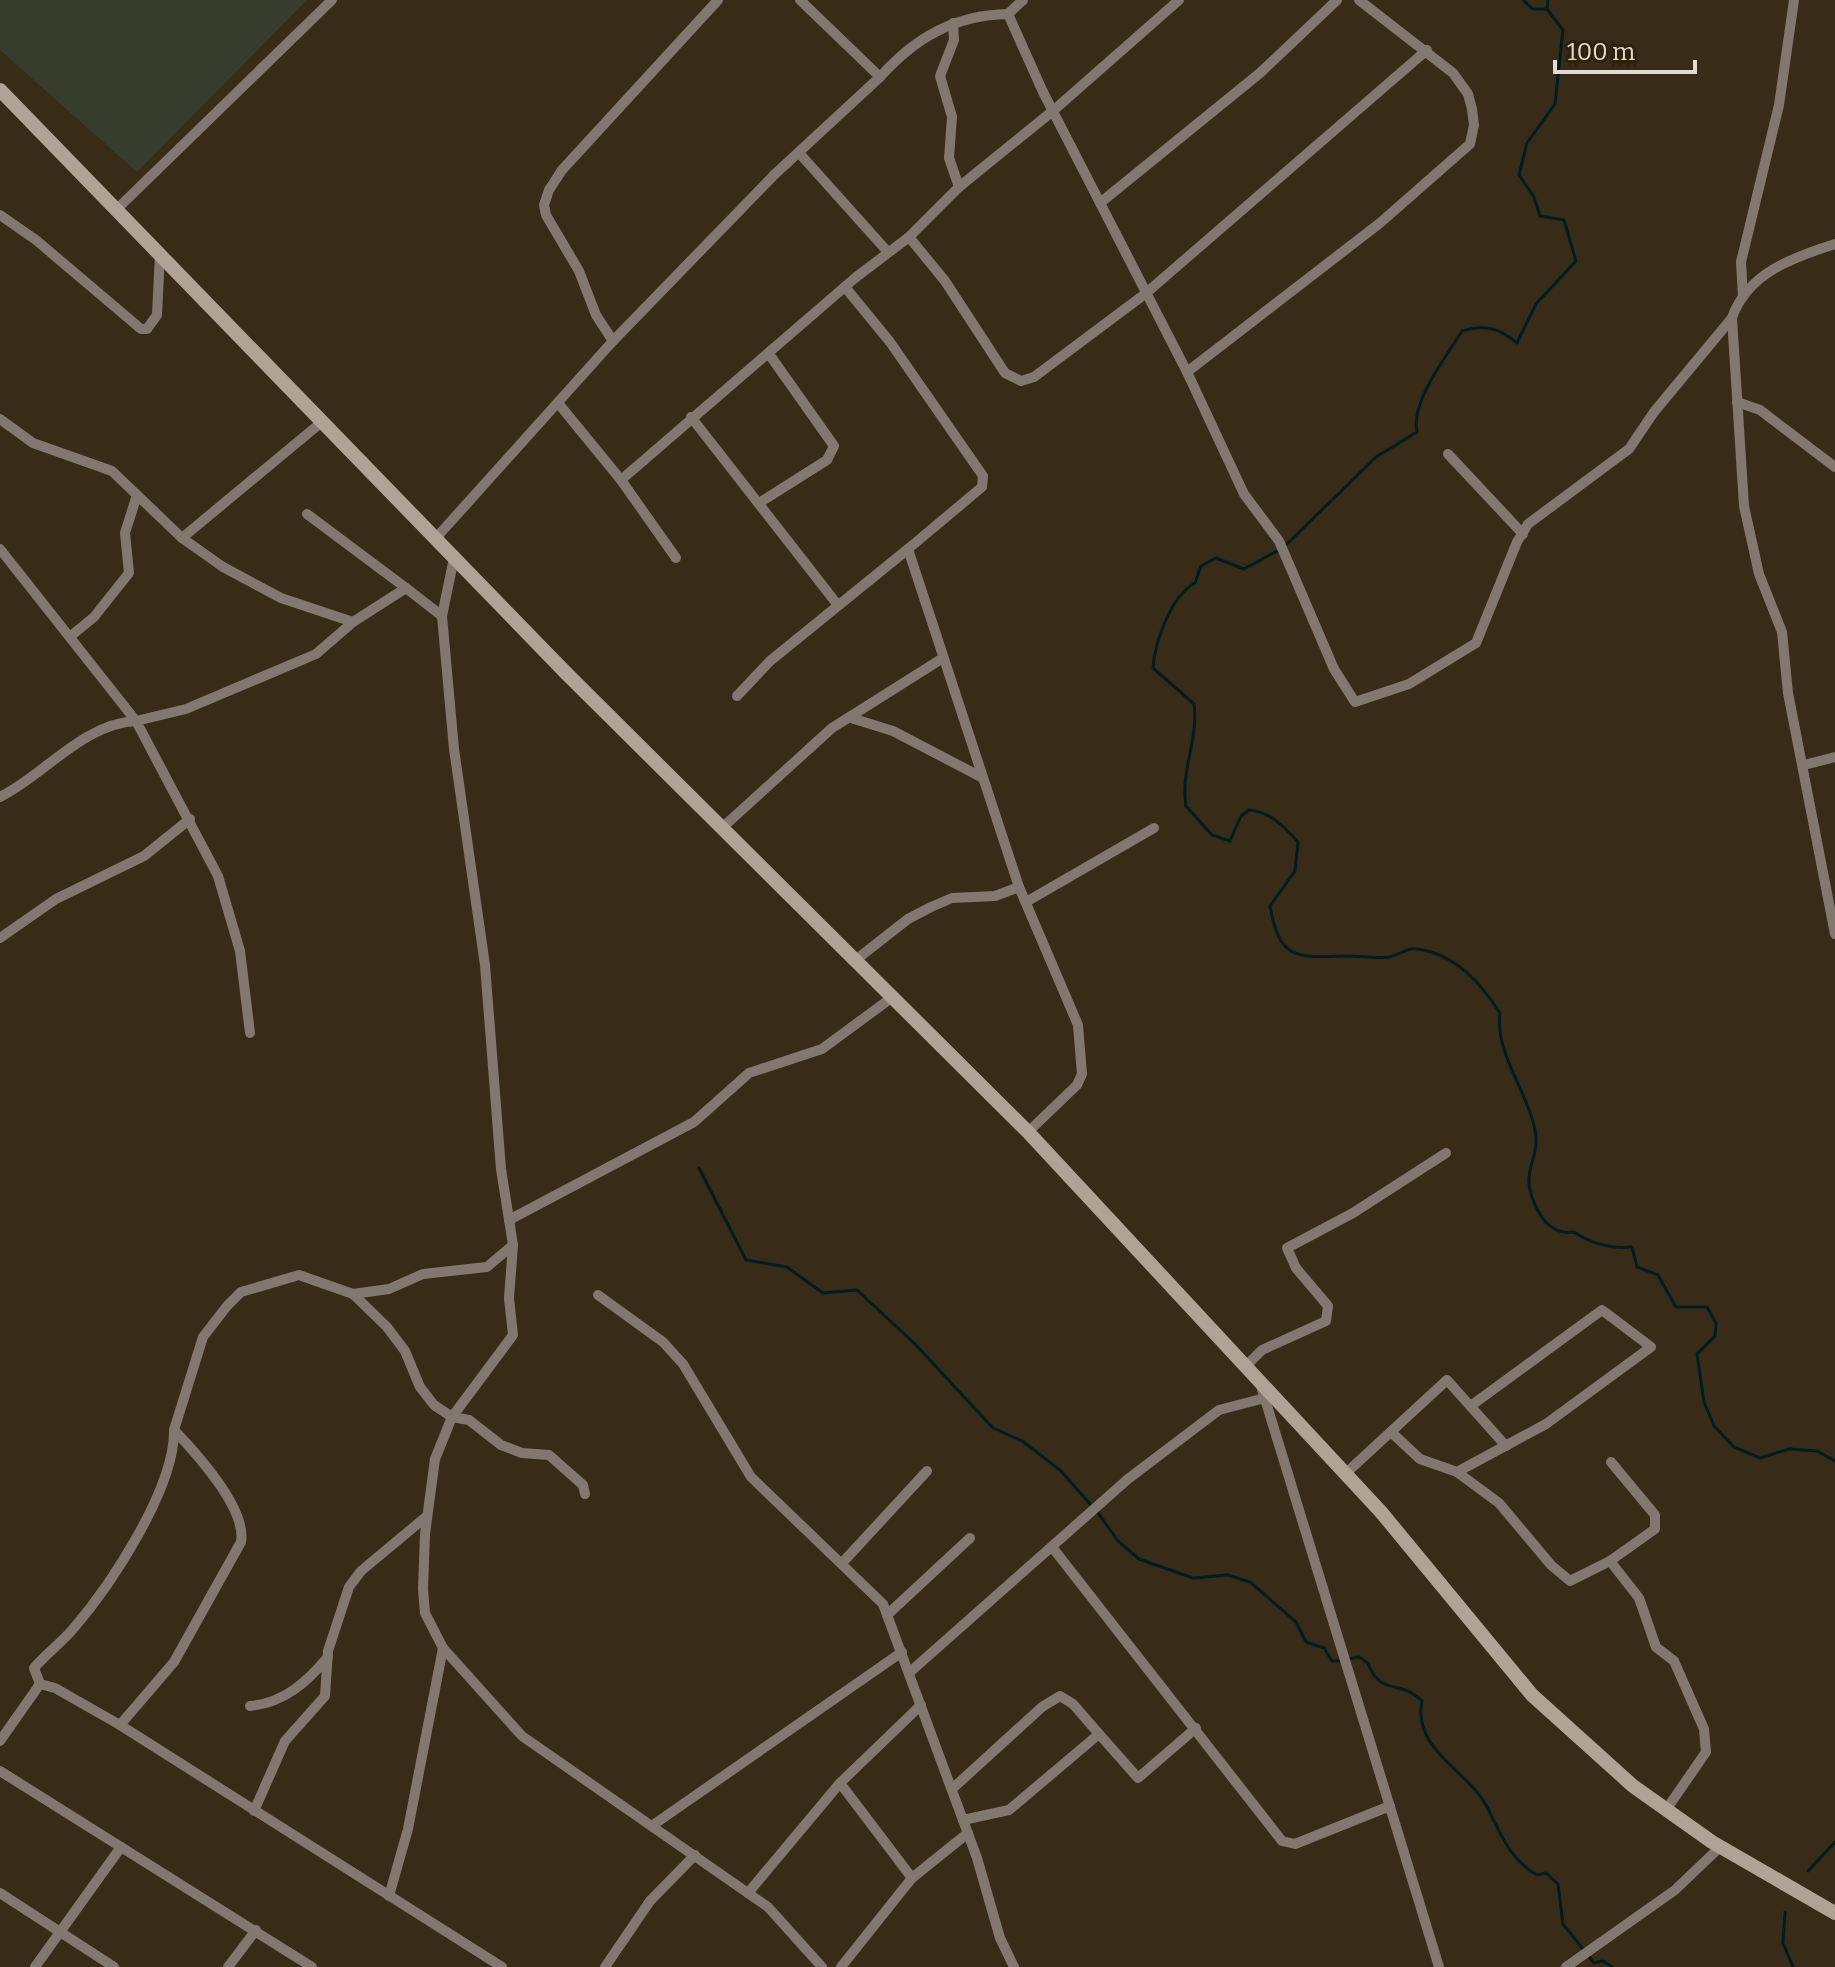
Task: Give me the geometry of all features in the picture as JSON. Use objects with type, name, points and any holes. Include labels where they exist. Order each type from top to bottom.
[{"type":"main road","points":[[0,90],[118,208],[454,558],[1028,1132],[1345,1474],[1532,1695],[1633,1786],[1666,1810],[1720,1847],[1835,1913]]},
{"type":"street","points":[[118,208],[332,0]]},
{"type":"street","points":[[613,341],[596,315],[588,288],[546,215],[544,205],[562,170],[718,0]]},
{"type":"street","points":[[800,0],[880,77]]},
{"type":"street","points":[[436,538],[613,341],[774,175],[800,154],[917,41],[963,18],[1008,14],[1023,0]]},
{"type":"street","points":[[621,480],[887,251],[909,237],[959,187],[1054,110],[1179,0]]},
{"type":"street","points":[[1100,203],[1260,73],[1337,0]]},
{"type":"street","points":[[1187,372],[1380,223],[1470,144],[1474,125],[1468,94],[1453,73],[1359,0]]},
{"type":"street","points":[[1743,297],[1741,262],[1779,105],[1794,0]]},
{"type":"street","points":[[1008,14],[1145,294],[1187,372],[1244,494],[1279,541],[1334,669],[1355,702],[1409,684],[1476,643],[1523,534],[1551,505],[1629,449],[1654,412],[1732,318],[1743,297],[1781,264],[1835,244]]},
{"type":"street","points":[[953,23],[954,40],[940,76],[952,117],[949,158],[959,187]]},
{"type":"street","points":[[909,237],[945,281],[1012,380],[1034,377],[1145,294],[1427,50]]},
{"type":"street","points":[[800,154],[887,251]]},
{"type":"street","points":[[0,215],[36,240],[141,329],[147,329],[157,315],[160,252]]},
{"type":"street","points":[[737,696],[770,661],[982,487],[983,476],[890,342],[845,287]]},
{"type":"street","points":[[1732,318],[1744,506],[1759,574],[1782,632],[1788,693],[1835,934]]},
{"type":"street","points":[[759,503],[827,460],[834,446],[769,354]]},
{"type":"street","points":[[1737,402],[1760,410],[1835,467]]},
{"type":"street","points":[[558,403],[621,480],[676,558]]},
{"type":"street","points":[[691,417],[837,604]]},
{"type":"street","points":[[0,419],[33,443],[101,464],[182,538],[223,567],[271,594],[353,622]]},
{"type":"street","points":[[182,538],[323,421]]},
{"type":"street","points":[[1448,454],[1523,534]]},
{"type":"street","points":[[72,635],[94,617],[129,573],[125,533],[137,495]]},
{"type":"street","points":[[307,514],[442,616]]},
{"type":"street","points":[[0,549],[72,635],[136,721],[190,819],[218,876],[233,921],[250,1033]]},
{"type":"street","points":[[908,549],[1019,887],[1060,990],[1078,1025],[1082,1074],[1077,1085],[1028,1132]]},
{"type":"street","points":[[454,558],[442,616],[454,749],[485,965],[498,1138],[513,1245],[509,1298],[513,1335],[452,1417],[435,1459],[427,1516],[423,1589],[425,1613],[443,1648],[522,1736],[768,1907],[822,1967]]},
{"type":"street","points":[[0,797],[29,782],[73,745],[97,731],[186,709],[316,654],[353,622],[406,588]]},
{"type":"street","points":[[723,827],[832,728],[943,658]]},
{"type":"street","points":[[851,718],[893,731],[983,778]]},
{"type":"street","points":[[1804,765],[1835,757]]},
{"type":"street","points":[[0,938],[56,899],[144,856],[190,819]]},
{"type":"street","points":[[1026,902],[1154,828]]},
{"type":"street","points":[[857,959],[908,919],[931,907],[952,898],[995,896],[1019,887]]},
{"type":"street","points":[[509,1220],[694,1122],[749,1073],[822,1049],[894,996]]},
{"type":"street","points":[[1246,1366],[1262,1350],[1326,1321],[1328,1306],[1296,1268],[1287,1248],[1353,1213],[1446,1153]]},
{"type":"street","points":[[353,1294],[389,1289],[423,1274],[487,1267],[513,1245]]},
{"type":"street","points":[[40,1684],[34,1668],[91,1607],[160,1493],[174,1450],[174,1430],[203,1337],[241,1292],[299,1275],[353,1294],[387,1327],[405,1351],[420,1387],[434,1405],[452,1417],[469,1420],[511,1449],[549,1455],[573,1474],[585,1494]]},
{"type":"street","points":[[598,1295],[663,1342],[683,1364],[751,1477],[843,1562],[883,1604],[968,1833],[1000,1938],[1014,1967]]},
{"type":"street","points":[[1457,1472],[1546,1424],[1651,1347],[1602,1310],[1472,1405]]},
{"type":"street","points":[[1259,1380],[1439,1967]]},
{"type":"street","points":[[1345,1474],[1447,1380],[1506,1446]]},
{"type":"street","points":[[910,1672],[1128,1479],[1219,1410],[1265,1398]]},
{"type":"street","points":[[120,1725],[174,1662],[241,1542],[242,1525],[228,1499],[174,1430]]},
{"type":"street","points":[[1391,1432],[1420,1459],[1457,1472],[1499,1503],[1570,1581],[1610,1561],[1655,1529],[1655,1515],[1611,1462]]},
{"type":"street","points":[[843,1562],[927,1471]]},
{"type":"street","points":[[254,1811],[285,1741],[325,1696],[328,1657],[349,1587],[361,1571],[427,1516]]},
{"type":"street","points":[[887,1615],[970,1538]]},
{"type":"street","points":[[1052,1547],[1196,1728],[1272,1830],[1289,1845],[1390,1806]]},
{"type":"street","points":[[1610,1561],[1639,1598],[1656,1647],[1674,1661],[1704,1729],[1706,1752],[1666,1810]]},
{"type":"street","points":[[389,1896],[408,1829],[443,1648]]},
{"type":"street","points":[[653,1825],[902,1652]]},
{"type":"street","points":[[250,1706],[270,1704],[294,1690],[328,1657]]},
{"type":"street","points":[[40,1684],[55,1688],[120,1725],[502,1967]]},
{"type":"street","points":[[1,1740],[40,1684]]},
{"type":"street","points":[[952,1789],[969,1777],[986,1755],[1042,1707],[1060,1696],[1073,1704],[1138,1778],[1196,1728]]},
{"type":"street","points":[[748,1893],[840,1783],[921,1705]]},
{"type":"street","points":[[963,1820],[1009,1810],[1099,1734]]},
{"type":"street","points":[[0,1771],[312,1967]]},
{"type":"street","points":[[840,1783],[912,1878]]},
{"type":"street","points":[[841,1967],[912,1878],[968,1833]]},
{"type":"street","points":[[35,1967],[61,1935],[121,1847]]},
{"type":"street","points":[[1566,1967],[1675,1890],[1720,1847]]},
{"type":"street","points":[[605,1967],[650,1901],[695,1855]]},
{"type":"street","points":[[0,1893],[114,1967]]},
{"type":"street","points":[[228,1967],[256,1930]]},
{"type":"green space","points":[[0,0],[307,0],[137,172],[0,50]]},
{"type":"waterway","points":[[1523,0],[1533,9],[1547,9]]},
{"type":"waterway","points":[[1285,546],[1376,457],[1417,432],[1416,420],[1424,393],[1462,331],[1491,329],[1517,343],[1536,304],[1576,261],[1564,220],[1540,216],[1534,197],[1519,175],[1527,143],[1555,104],[1563,30],[1547,9],[1548,0]]},
{"type":"waterway","points":[[1279,550],[1244,569],[1216,558],[1201,566],[1195,583],[1186,589],[1172,608],[1161,633],[1153,668],[1194,704],[1194,730],[1185,780],[1186,806],[1212,835],[1230,841],[1241,816],[1249,810],[1270,817],[1298,842],[1295,871],[1270,906],[1279,938],[1294,952],[1315,956],[1378,958],[1418,949],[1444,957],[1475,981],[1500,1013],[1506,1056],[1534,1125],[1536,1147],[1529,1180],[1540,1215],[1554,1229],[1574,1232],[1602,1245],[1632,1247],[1637,1267],[1658,1275],[1676,1307],[1707,1307],[1716,1323],[1715,1336],[1697,1354],[1704,1402],[1714,1426],[1734,1447],[1760,1458],[1789,1449],[1817,1451],[1835,1461]]},
{"type":"waterway","points":[[699,1168],[746,1260],[787,1267],[823,1293],[857,1290],[915,1344],[993,1428],[1022,1441],[1060,1470],[1091,1505]]},
{"type":"waterway","points":[[1096,1510],[1118,1541],[1139,1559],[1193,1578],[1228,1575],[1250,1582],[1296,1622],[1306,1642],[1324,1648],[1332,1661],[1339,1661]]},
{"type":"waterway","points":[[1348,1659],[1359,1657],[1368,1663],[1379,1680],[1414,1694],[1422,1701],[1421,1718],[1433,1746],[1478,1794],[1519,1861],[1537,1875],[1546,1873],[1558,1884],[1563,1924],[1594,1963],[1603,1961],[1612,1967]]},
{"type":"waterway","points":[[1808,1871],[1835,1842]]},
{"type":"waterway","points":[[1785,1912],[1783,1943],[1793,1967]]}]
